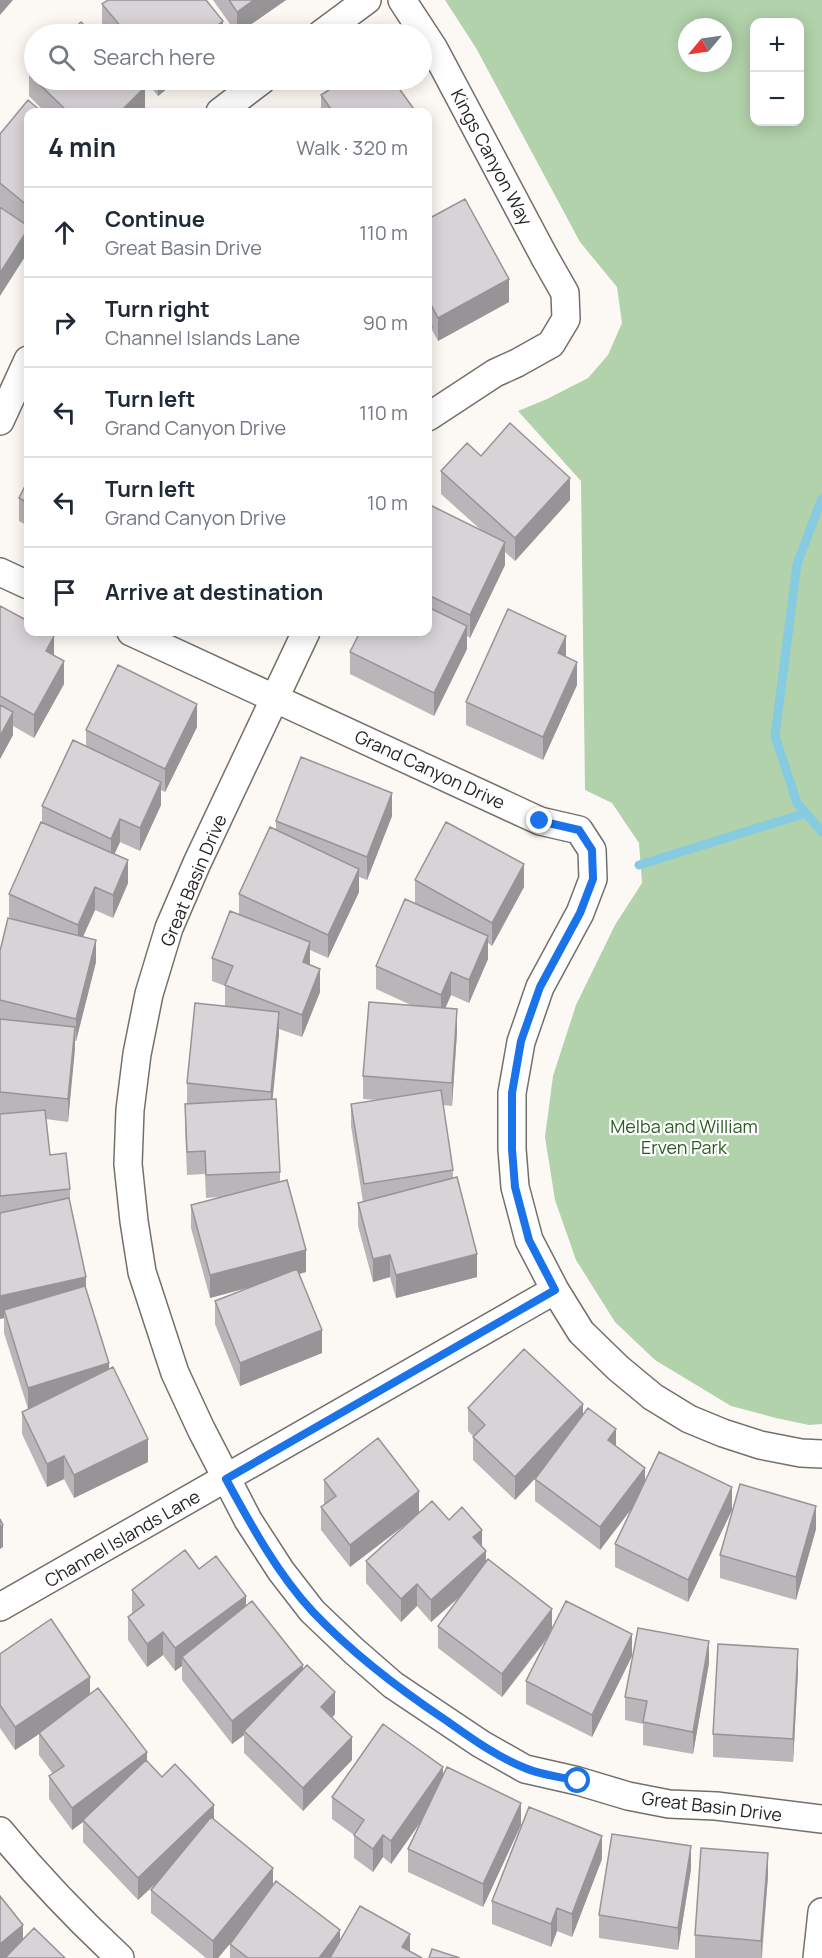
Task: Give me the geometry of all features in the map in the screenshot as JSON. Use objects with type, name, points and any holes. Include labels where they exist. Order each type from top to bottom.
[{"type":"street","points":[[335,24],[367,0]]},
{"type":"street","name":"Kings Canyon Way","points":[[402,0],[418,24]]},
{"type":"street","name":"Kings Canyon Way","points":[[432,46],[566,293],[566,319],[551,344],[495,373],[432,414]]},
{"type":"street","points":[[225,108],[249,90]]},
{"type":"street","points":[[0,421],[24,369]]},
{"type":"street","points":[[0,572],[24,583]]},
{"type":"street","name":"Grand Canyon Drive","points":[[140,636],[540,821],[579,830],[592,850],[593,879],[580,913],[540,987],[521,1041],[512,1093],[515,1187],[529,1240],[555,1290],[581,1332],[652,1397],[689,1419],[723,1433],[760,1445],[801,1453],[822,1454]]},
{"type":"street","name":"Great Basin Drive","points":[[304,636],[197,863],[169,928],[149,994],[137,1054],[130,1110],[128,1164],[142,1272],[175,1373],[226,1479],[248,1520],[281,1571],[312,1611],[393,1685],[481,1744],[525,1769],[578,1781],[628,1796],[669,1804],[716,1806],[822,1819]]},
{"type":"street","name":"Channel Islands Lane","points":[[0,1607],[555,1290]]},
{"type":"street","points":[[0,1831],[35,1873],[120,1958]]},
{"type":"street","points":[[817,1958],[822,1912]]},
{"type":"green space","name":"Melba and William Erven Park","points":[[445,0],[822,0],[822,1424],[809,1425],[731,1406],[655,1360],[615,1322],[576,1260],[555,1200],[545,1137],[553,1076],[576,1005],[615,925],[642,883],[639,843],[612,803],[585,790],[581,481],[518,411],[588,378],[608,355],[622,323],[617,287],[580,242],[476,48]]},
{"type":"building","points":[[108,0],[206,0],[223,21],[219,24],[119,24],[102,4]]},
{"type":"building","points":[[229,0],[254,0],[237,12]]},
{"type":"building","points":[[45,90],[142,90],[124,108],[64,108]]},
{"type":"building","points":[[329,90],[400,90],[413,108],[330,108],[321,95]]},
{"type":"building","points":[[28,100],[37,108],[24,108],[24,203],[0,183],[0,134]]},
{"type":"building","points":[[465,199],[509,279],[438,318],[432,307],[432,217]]},
{"type":"building","points":[[0,207],[24,223],[24,235],[0,273]]},
{"type":"building","points":[[510,423],[570,478],[515,538],[441,471],[467,443],[481,456]]},
{"type":"building","points":[[24,488],[24,501],[19,498]]},
{"type":"building","points":[[432,506],[505,542],[470,615],[432,597]]},
{"type":"building","points":[[0,606],[24,619],[24,636],[54,636],[46,651],[64,661],[34,715],[0,696]]},
{"type":"building","points":[[432,609],[467,626],[434,693],[350,652],[358,636],[432,636]]},
{"type":"building","points":[[508,609],[566,636],[558,653],[577,662],[543,737],[466,702]]},
{"type":"building","points":[[118,665],[197,704],[165,769],[86,730]]},
{"type":"building","points":[[0,705],[13,712],[0,736]]},
{"type":"building","points":[[73,740],[161,782],[140,828],[120,819],[111,839],[42,806]]},
{"type":"building","points":[[301,757],[392,793],[367,857],[276,821]]},
{"type":"building","points":[[41,822],[128,860],[113,895],[95,887],[78,925],[9,894]]},
{"type":"building","points":[[446,822],[524,864],[492,923],[415,880]]},
{"type":"building","points":[[270,827],[359,869],[328,935],[239,894]]},
{"type":"building","points":[[405,899],[488,936],[469,980],[451,972],[441,995],[376,966]]},
{"type":"building","points":[[230,911],[310,942],[303,962],[320,969],[302,1015],[225,985],[233,966],[212,958]]},
{"type":"building","points":[[8,918],[96,940],[76,1019],[0,1000],[0,951]]},
{"type":"building","points":[[369,1002],[457,1009],[452,1083],[363,1076]]},
{"type":"building","points":[[195,1003],[279,1012],[271,1092],[187,1083]]},
{"type":"building","points":[[0,1019],[75,1027],[68,1099],[0,1092]]},
{"type":"building","points":[[441,1090],[453,1170],[364,1184],[351,1104]]},
{"type":"building","points":[[276,1099],[280,1172],[206,1175],[205,1151],[187,1152],[185,1104]]},
{"type":"building","points":[[45,1110],[50,1155],[66,1153],[70,1189],[0,1196],[0,1114]]},
{"type":"building","points":[[457,1177],[477,1254],[396,1275],[390,1255],[373,1259],[358,1203]]},
{"type":"building","points":[[287,1180],[306,1250],[210,1275],[191,1205]]},
{"type":"building","points":[[69,1198],[86,1277],[0,1296],[0,1213]]},
{"type":"building","points":[[297,1269],[322,1330],[240,1363],[215,1301]]},
{"type":"building","points":[[85,1286],[109,1363],[28,1388],[4,1310]]},
{"type":"building","points":[[524,1349],[583,1404],[515,1477],[473,1437],[485,1425],[468,1408]]},
{"type":"building","points":[[113,1367],[148,1439],[74,1475],[64,1456],[47,1464],[22,1412]]},
{"type":"building","points":[[588,1408],[616,1429],[608,1440],[645,1468],[600,1527],[535,1479]]},
{"type":"building","points":[[378,1438],[419,1491],[350,1545],[321,1507],[336,1496],[324,1480]]},
{"type":"building","points":[[659,1452],[732,1487],[688,1580],[615,1544]]},
{"type":"building","points":[[740,1484],[816,1506],[796,1577],[720,1555]]},
{"type":"building","points":[[432,1501],[449,1520],[462,1507],[482,1530],[473,1537],[486,1551],[431,1600],[417,1584],[401,1599],[366,1561]]},
{"type":"building","points":[[185,1550],[199,1569],[216,1556],[246,1596],[175,1648],[163,1632],[147,1644],[128,1617],[144,1605],[132,1590]]},
{"type":"building","points":[[488,1559],[552,1609],[502,1674],[438,1626]]},
{"type":"building","points":[[252,1601],[303,1665],[232,1721],[182,1657]]},
{"type":"building","points":[[566,1601],[632,1634],[592,1715],[526,1681]]},
{"type":"building","points":[[51,1619],[90,1677],[15,1727],[0,1705],[0,1654]]},
{"type":"building","points":[[638,1628],[709,1641],[693,1732],[643,1722],[647,1701],[625,1697]]},
{"type":"building","points":[[718,1644],[798,1649],[793,1739],[713,1734]]},
{"type":"building","points":[[307,1665],[335,1692],[321,1707],[352,1737],[303,1788],[244,1731]]},
{"type":"building","points":[[98,1688],[147,1752],[72,1808],[49,1776],[64,1766],[39,1733]]},
{"type":"building","points":[[383,1724],[443,1767],[391,1841],[383,1835],[373,1849],[354,1835],[364,1820],[332,1797]]},
{"type":"building","points":[[146,1760],[162,1777],[175,1764],[214,1805],[138,1878],[83,1820]]},
{"type":"building","points":[[447,1767],[521,1803],[483,1884],[408,1849]]},
{"type":"building","points":[[529,1807],[602,1836],[572,1914],[557,1908],[551,1924],[492,1901]]},
{"type":"building","points":[[211,1817],[273,1868],[213,1941],[151,1890]]},
{"type":"building","points":[[612,1834],[691,1846],[678,1928],[599,1915]]},
{"type":"building","points":[[701,1848],[768,1853],[761,1941],[695,1935]]},
{"type":"building","points":[[276,1881],[340,1930],[319,1958],[248,1958],[230,1944]]},
{"type":"building","points":[[0,1896],[23,1925],[0,1944]]},
{"type":"building","points":[[360,1906],[410,1934],[402,1947],[422,1958],[330,1958]]},
{"type":"building","points":[[34,1928],[65,1958],[5,1958]]},
{"type":"building","points":[[432,1949],[460,1958],[429,1958]]},
{"type":"waterway","points":[[822,498],[797,564],[775,736],[797,803],[822,832]]},
{"type":"waterway","points":[[639,865],[806,813]]},
{"type":"route","points":[[540,821],[579,830],[592,850],[593,879],[580,913],[540,987],[521,1041],[512,1093],[515,1187],[529,1240],[555,1290],[226,1479],[248,1520],[281,1571],[312,1611],[393,1685],[481,1744],[525,1769],[578,1781]]}]
